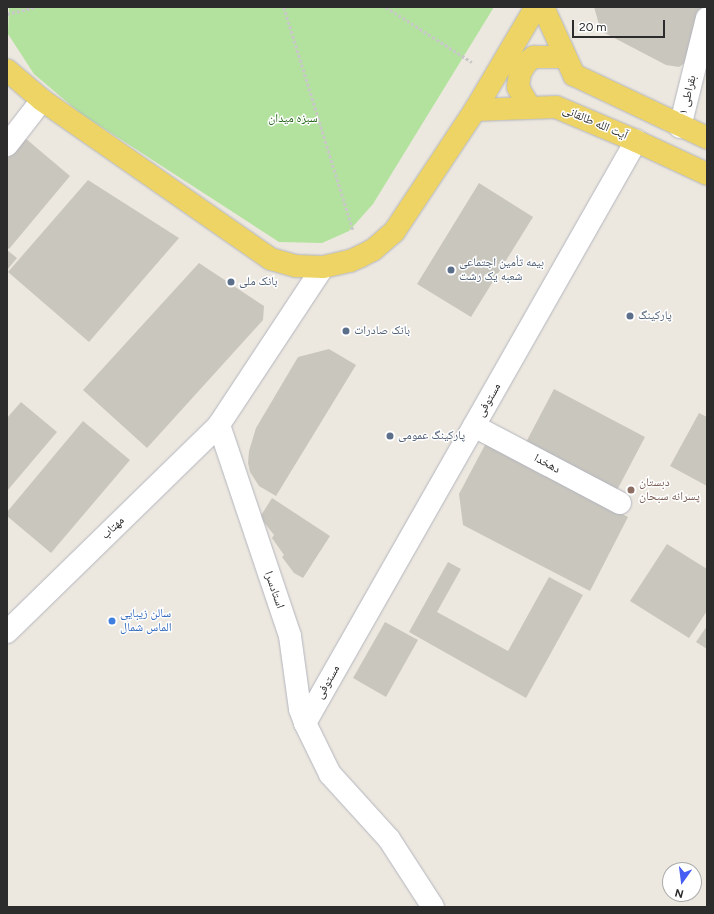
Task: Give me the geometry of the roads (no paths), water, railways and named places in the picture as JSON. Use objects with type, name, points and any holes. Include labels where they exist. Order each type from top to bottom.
[{"type":"main road","points":[[7,70],[14,79],[42,100],[271,259],[296,266],[323,267],[350,261],[373,250],[394,232],[475,110],[536,7]]},
{"type":"main road","points":[[543,7],[574,75],[680,127],[707,138]]},
{"type":"main road","points":[[530,108],[518,87],[520,73],[527,62],[534,57],[565,57]]},
{"type":"main road","name":"آیت الله طالقانی","points":[[475,110],[556,107],[636,141],[707,174]]},
{"type":"street","name":"بقراطی ۱","points":[[680,127],[707,18]]},
{"type":"street","points":[[7,145],[42,100]]},
{"type":"street","name":"مستوفی","points":[[306,722],[636,141]]},
{"type":"street","points":[[219,425],[323,267]]},
{"type":"street","name":"مهتاب","points":[[7,632],[219,425]]},
{"type":"street","name":"استادسرا","points":[[219,425],[290,636],[300,709],[330,774],[389,839],[433,907]]},
{"type":"street","name":"دهخدا","points":[[474,426],[620,503]]},
{"type":"place","name":"بیمه تأمین اجتماعی شعبه یک رشت","points":[[451,270]]},
{"type":"place","name":"بانک ملی","points":[[231,282]]},
{"type":"place","name":"پارکینگ","points":[[630,316]]},
{"type":"place","name":"بانک صادرات","points":[[346,331]]},
{"type":"place","name":"پارکینگ عمومی","points":[[390,436]]},
{"type":"place","name":"دبستان پسرانه سبحان","points":[[631,490]]},
{"type":"place","name":"سالن زیبایی الماس شمال","points":[[112,621]]},
{"type":"park label","name":"سبزه میدان","points":[[293,119]]}]
